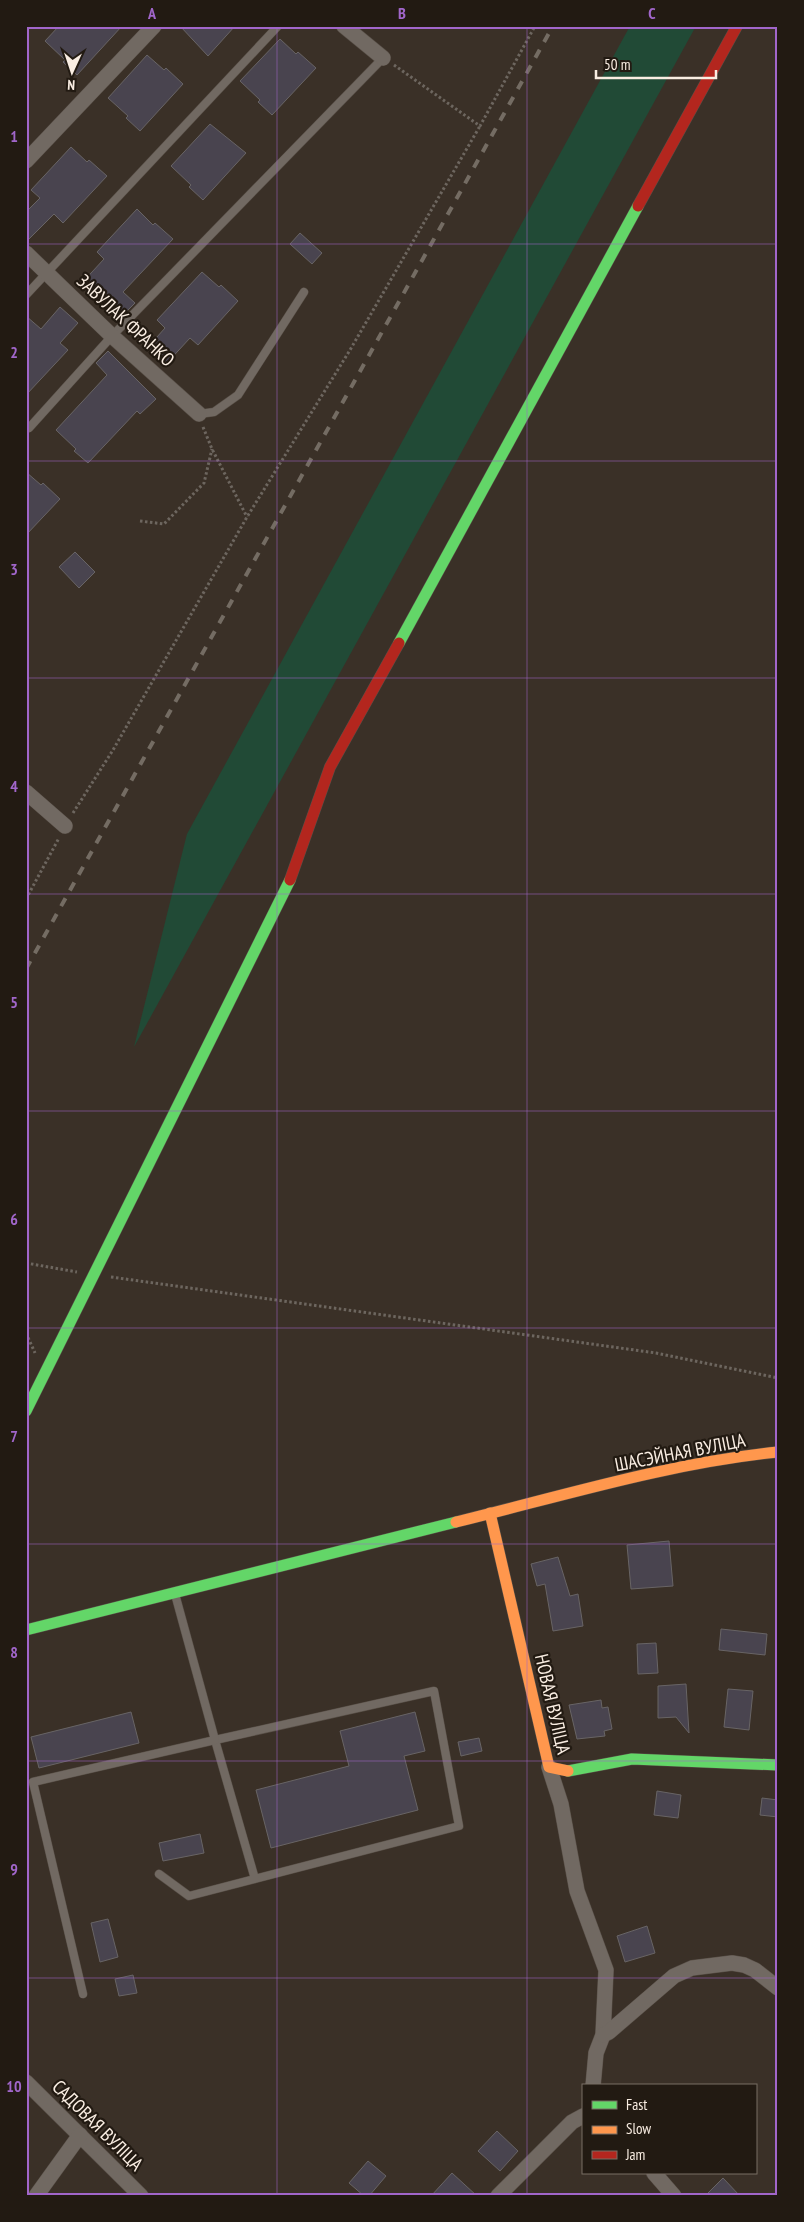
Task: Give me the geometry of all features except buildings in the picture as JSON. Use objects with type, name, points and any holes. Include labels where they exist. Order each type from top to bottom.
[{"type":"street","points":[[26,161],[154,26]]},
{"type":"street","points":[[344,26],[383,58]]},
{"type":"street","points":[[26,1410],[295,870],[330,767],[384,673],[737,26]]},
{"type":"street","name":"ЗАВУЛАК ФРАНКО","points":[[26,253],[112,336],[199,414]]},
{"type":"street","points":[[26,792],[65,826]]},
{"type":"street","name":"ШАСЭЙНАЯ ВУЛІЦА","points":[[26,1630],[589,1488],[662,1472],[778,1452]]},
{"type":"street","name":"НОВАЯ ВУЛІЦА","points":[[490,1513],[549,1767],[563,1771],[577,1770],[620,1760],[641,1759],[778,1765]]},
{"type":"street","points":[[549,1767],[561,1804],[577,1891],[606,1970],[603,2035],[596,2053],[593,2084]]},
{"type":"street","points":[[603,2035],[674,1976],[692,1968],[732,1963],[744,1965],[755,1970],[778,1988]]},
{"type":"street","name":"САДОВАЯ ВУЛІЦА","points":[[26,2082],[141,2196]]},
{"type":"street","points":[[498,2196],[572,2122],[582,2117]]},
{"type":"street","points":[[36,2196],[80,2135]]},
{"type":"street","points":[[655,2174],[674,2196]]},
{"type":"lane","points":[[26,295],[278,26]]},
{"type":"lane","points":[[29,428],[112,336],[383,58]]},
{"type":"lane","points":[[199,414],[214,412],[238,395],[304,292]]},
{"type":"lane","points":[[175,1592],[215,1740],[256,1879]]},
{"type":"lane","points":[[83,1994],[33,1782],[434,1691],[459,1826],[189,1896],[159,1874]]},
{"type":"path","points":[[26,900],[65,826],[113,750],[247,517],[350,350],[480,126],[535,26]]},
{"type":"path","points":[[383,58],[480,126]]},
{"type":"path","points":[[199,414],[212,449],[247,517]]},
{"type":"path","points":[[140,521],[164,524],[204,483],[212,449]]},
{"type":"path","points":[[26,1263],[93,1275],[656,1353],[778,1378]]},
{"type":"green space","points":[[630,26],[696,26],[134,1047],[187,834]]},
{"type":"railway","points":[[26,969],[553,26]]},
{"type":"traffic: fast","points":[[399,643],[638,206]]},
{"type":"traffic: fast","points":[[26,1411],[290,880]]},
{"type":"traffic: fast","points":[[26,1630],[456,1522]]},
{"type":"traffic: fast","points":[[568,1771],[632,1759],[778,1765]]},
{"type":"traffic: slow","points":[[456,1522],[656,1472],[737,1457],[778,1452]]},
{"type":"traffic: slow","points":[[490,1513],[549,1767],[568,1771]]},
{"type":"traffic: jam","points":[[638,206],[737,26]]},
{"type":"traffic: jam","points":[[290,880],[330,767],[399,643]]}]
